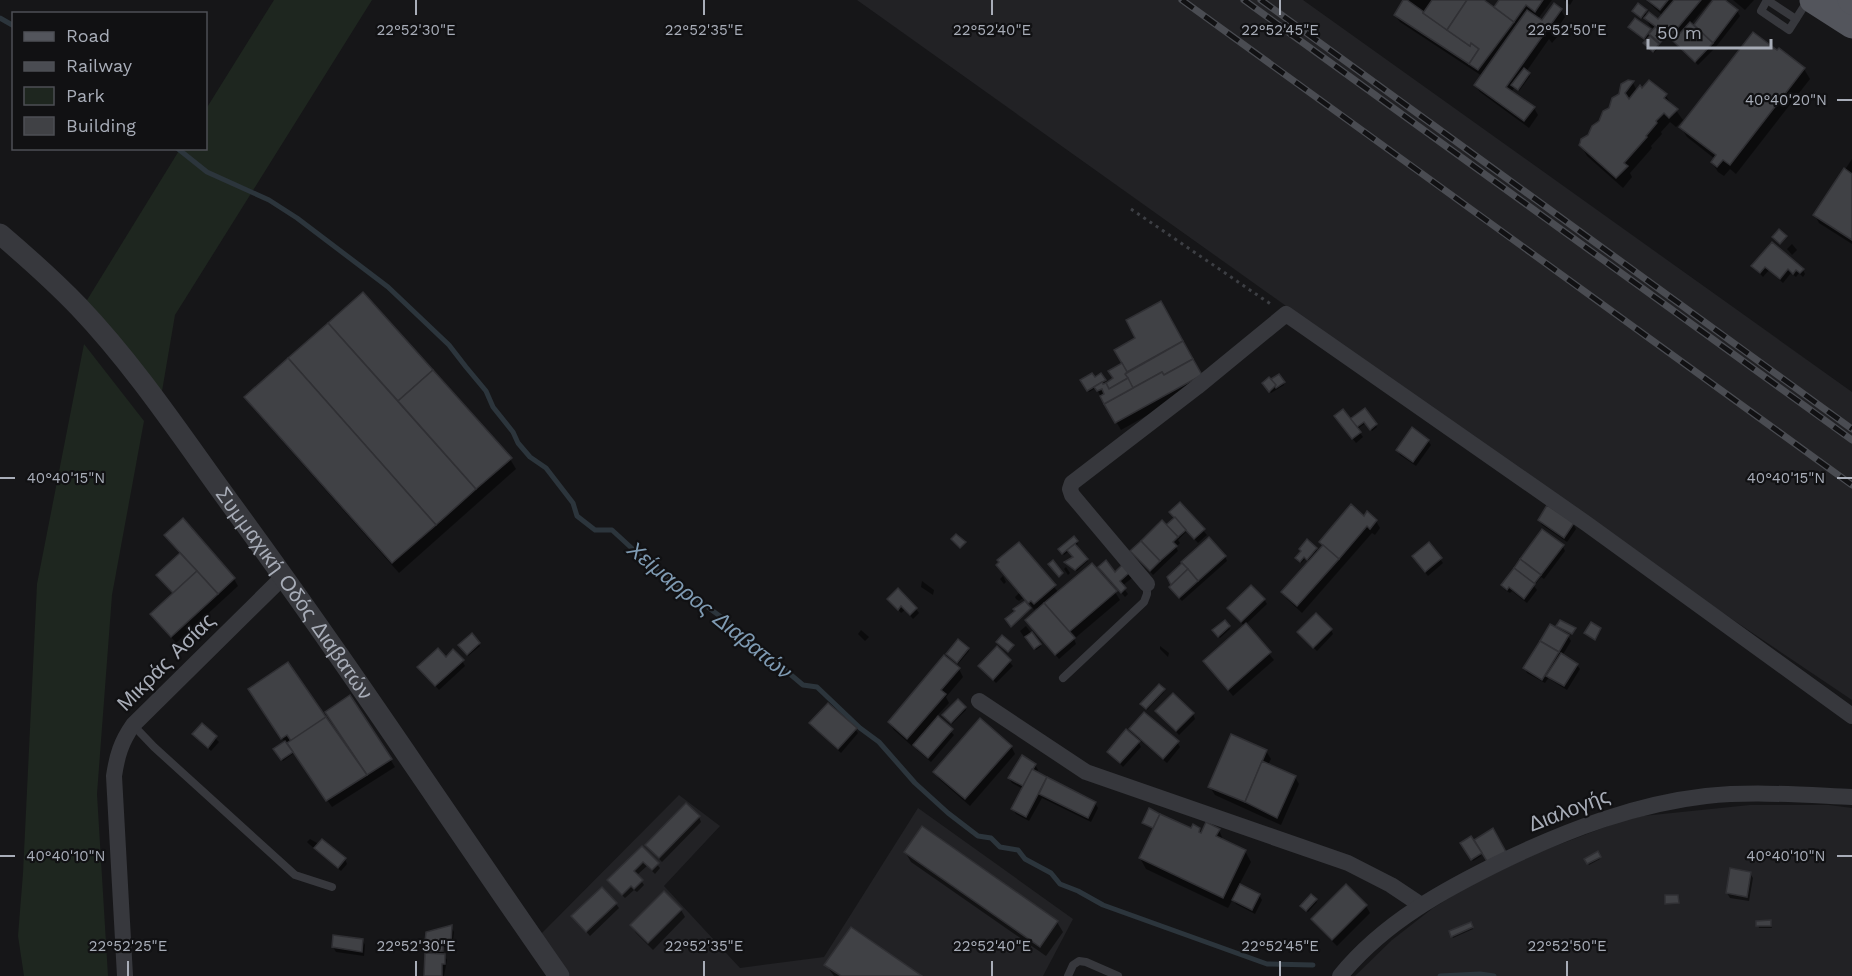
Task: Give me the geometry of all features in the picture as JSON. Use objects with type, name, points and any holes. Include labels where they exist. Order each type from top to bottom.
[{"type":"main road","points":[[1805,9],[1852,25]]},
{"type":"street","name":"Συμμαχική Οδός Διαβατών","points":[[0,234],[29,258],[79,308],[161,408],[284,576],[559,976]]},
{"type":"street","points":[[1147,584],[1072,495],[1070,489],[1072,483],[1197,387],[1286,314],[1587,524],[1852,716]]},
{"type":"street","name":"Μικράς Ασίας","points":[[125,976],[114,776],[122,740],[133,725],[284,576]]},
{"type":"street","points":[[979,701],[1086,772],[1348,863],[1391,885],[1421,905]]},
{"type":"street","name":"Διαλογής","points":[[1340,976],[1361,953],[1421,905],[1456,883],[1530,848],[1611,816],[1640,808],[1707,796],[1747,794],[1852,797]]},
{"type":"lane","points":[[1805,9],[1767,0],[1761,11],[1789,30],[1805,9],[1808,0]]},
{"type":"lane","points":[[1063,678],[1144,602],[1147,584]]},
{"type":"lane","points":[[133,725],[154,747],[295,875],[332,887]]},
{"type":"lane","points":[[1068,976],[1073,965],[1079,961],[1118,976]]},
{"type":"path","points":[[1131,209],[1286,314]]},
{"type":"shaded area","points":[[857,0],[1303,0],[1852,392],[1852,700],[1607,535]]},
{"type":"shaded area","points":[[679,795],[720,826],[664,886],[740,968],[824,957],[918,808],[1073,919],[1043,976],[570,976],[540,935]]},
{"type":"shaded area","points":[[1750,805],[1829,805],[1852,808],[1852,976],[1355,976],[1392,940],[1433,908],[1467,887],[1537,853],[1621,821],[1643,816]]},
{"type":"green space","points":[[274,0],[372,0],[175,315],[161,397],[84,305],[179,150],[207,150],[207,107]]},
{"type":"green space","points":[[84,344],[144,421],[112,595],[97,794],[108,976],[24,976],[18,936],[37,584]]},
{"type":"building","points":[[1403,0],[1407,0],[1470,46],[1471,43],[1479,49],[1469,64],[1394,15]]},
{"type":"building","points":[[1432,0],[1467,0],[1447,30],[1423,13]]},
{"type":"building","points":[[1467,0],[1484,0],[1514,22],[1478,70],[1469,64],[1479,49],[1471,43],[1470,46],[1447,30]]},
{"type":"building","points":[[1499,0],[1543,0],[1535,12],[1526,5],[1514,22],[1494,7]]},
{"type":"building","points":[[1647,0],[1668,0],[1660,10]]},
{"type":"building","points":[[1674,0],[1701,0],[1670,37],[1644,18],[1649,12],[1658,19]]},
{"type":"building","points":[[1713,0],[1725,0],[1738,10],[1713,43],[1694,25]]},
{"type":"building","points":[[1554,3],[1562,9],[1506,87],[1535,107],[1524,121],[1474,85],[1527,10],[1542,20]]},
{"type":"building","points":[[1638,3],[1647,10],[1641,18],[1632,11]]},
{"type":"building","points":[[1635,18],[1651,29],[1644,39],[1628,27]]},
{"type":"building","points":[[1690,22],[1713,43],[1695,62],[1673,41]]},
{"type":"building","points":[[1655,27],[1667,35],[1660,43],[1649,34]]},
{"type":"building","points":[[1753,32],[1805,68],[1730,165],[1723,160],[1717,167],[1711,162],[1716,155],[1679,127]]},
{"type":"building","points":[[1650,36],[1659,44],[1653,52],[1643,43]]},
{"type":"building","points":[[1524,68],[1530,73],[1518,90],[1511,85]]},
{"type":"building","points":[[1628,80],[1634,81],[1625,93],[1629,99],[1640,85],[1642,88],[1649,80],[1667,94],[1664,98],[1678,109],[1669,118],[1664,113],[1656,121],[1657,123],[1647,137],[1624,163],[1628,166],[1616,178],[1579,145],[1581,139],[1588,135],[1592,126],[1599,121],[1603,111],[1609,108],[1612,98],[1619,94],[1621,84]]},
{"type":"building","points":[[1844,168],[1852,174],[1852,240],[1813,215]]},
{"type":"building","points":[[1779,229],[1787,236],[1780,244],[1772,237]]},
{"type":"building","points":[[1772,242],[1804,269],[1800,273],[1796,270],[1793,274],[1788,269],[1780,279],[1765,267],[1760,273],[1751,266]]},
{"type":"building","points":[[363,292],[433,370],[398,401],[328,323]]},
{"type":"building","points":[[1161,301],[1183,341],[1127,372],[1114,350],[1135,338],[1126,320]]},
{"type":"building","points":[[328,323],[476,489],[436,525],[288,358]]},
{"type":"building","points":[[1183,341],[1193,359],[1133,388],[1125,374]]},
{"type":"building","points":[[288,358],[436,525],[392,563],[244,397]]},
{"type":"building","points":[[1193,359],[1202,375],[1115,423],[1104,404],[1162,372],[1164,375]]},
{"type":"building","points":[[1122,363],[1128,378],[1109,389],[1106,383],[1113,378],[1108,371]]},
{"type":"building","points":[[433,370],[512,458],[476,489],[398,401]]},
{"type":"building","points":[[1092,373],[1095,377],[1101,373],[1106,380],[1087,391],[1080,380]]},
{"type":"building","points":[[1279,374],[1285,382],[1276,388],[1271,379]]},
{"type":"building","points":[[1269,377],[1276,385],[1269,392],[1262,383]]},
{"type":"building","points":[[1128,378],[1133,388],[1104,404],[1100,396],[1104,394],[1102,389],[1097,391],[1094,387],[1102,382],[1106,383],[1109,389]]},
{"type":"building","points":[[1365,408],[1377,424],[1370,430],[1364,422],[1357,427],[1350,419]]},
{"type":"building","points":[[1343,409],[1361,432],[1352,439],[1334,416]]},
{"type":"building","points":[[1412,427],[1429,440],[1413,462],[1396,450]]},
{"type":"building","points":[[1180,502],[1205,529],[1194,539],[1169,512]]},
{"type":"building","points":[[1351,504],[1364,516],[1367,511],[1377,520],[1370,529],[1367,526],[1339,559],[1319,542]]},
{"type":"building","points":[[1547,505],[1574,523],[1564,538],[1538,520]]},
{"type":"building","points":[[1175,517],[1186,530],[1178,537],[1166,525]]},
{"type":"building","points":[[183,518],[235,578],[218,594],[164,535]]},
{"type":"building","points":[[1162,520],[1178,537],[1173,542],[1177,546],[1160,561],[1141,541]]},
{"type":"building","points":[[1542,529],[1564,545],[1541,575],[1520,559]]},
{"type":"building","points":[[956,534],[966,542],[960,548],[951,539]]},
{"type":"building","points":[[1074,536],[1078,541],[1062,554],[1058,549]]},
{"type":"building","points":[[1209,537],[1226,556],[1198,581],[1181,562]]},
{"type":"building","points":[[1307,539],[1317,548],[1307,560],[1304,557],[1300,562],[1295,558]]},
{"type":"building","points":[[1141,541],[1160,561],[1150,571],[1130,551]]},
{"type":"building","points":[[1019,542],[1056,585],[1034,604],[1031,601],[1028,603],[996,565],[999,562],[997,560]]},
{"type":"building","points":[[1429,542],[1442,558],[1425,572],[1412,556]]},
{"type":"building","points":[[1075,544],[1088,559],[1075,570],[1064,562],[1073,557],[1067,550]]},
{"type":"building","points":[[1323,545],[1339,559],[1297,606],[1281,592]]},
{"type":"building","points":[[180,553],[197,571],[173,593],[156,575]]},
{"type":"building","points":[[1520,559],[1541,575],[1534,584],[1514,568]]},
{"type":"building","points":[[1053,560],[1063,573],[1059,577],[1048,564]]},
{"type":"building","points":[[1106,560],[1115,572],[1123,564],[1130,572],[1120,581],[1126,588],[1121,593],[1098,567]]},
{"type":"building","points":[[1092,563],[1117,591],[1069,632],[1044,603]]},
{"type":"building","points":[[1182,563],[1188,569],[1171,585],[1167,577]]},
{"type":"building","points":[[1514,568],[1535,584],[1524,599],[1509,587],[1507,590],[1501,585]]},
{"type":"building","points":[[1188,569],[1198,581],[1179,598],[1169,587]]},
{"type":"building","points":[[197,571],[218,594],[171,637],[150,614]]},
{"type":"building","points":[[1251,585],[1265,599],[1241,622],[1227,608]]},
{"type":"building","points":[[898,588],[917,608],[910,615],[901,606],[898,610],[887,599]]},
{"type":"building","points":[[1025,601],[1031,608],[1011,627],[1005,619],[1015,611],[1013,609]]},
{"type":"building","points":[[1044,603],[1075,638],[1055,655],[1025,620]]},
{"type":"building","points":[[1316,613],[1332,629],[1313,648],[1297,632]]},
{"type":"building","points":[[1225,620],[1230,626],[1218,637],[1212,630]]},
{"type":"building","points":[[1560,620],[1576,628],[1572,634],[1556,626]]},
{"type":"building","points":[[1591,622],[1601,628],[1595,640],[1584,633]]},
{"type":"building","points":[[1246,623],[1271,652],[1228,690],[1203,661]]},
{"type":"building","points":[[1550,624],[1569,635],[1559,652],[1540,641]]},
{"type":"building","points":[[1032,632],[1041,644],[1034,649],[1025,637]]},
{"type":"building","points":[[472,633],[480,643],[467,655],[458,645]]},
{"type":"building","points":[[1002,635],[1014,645],[1008,652],[996,642]]},
{"type":"building","points":[[958,639],[969,648],[957,663],[946,654]]},
{"type":"building","points":[[1540,641],[1559,652],[1542,680],[1523,668]]},
{"type":"building","points":[[997,646],[1011,660],[993,680],[978,666]]},
{"type":"building","points":[[438,648],[446,657],[453,649],[464,660],[435,686],[417,667]]},
{"type":"building","points":[[1561,653],[1578,664],[1564,686],[1546,676]]},
{"type":"building","points":[[944,655],[960,668],[941,690],[946,694],[907,739],[888,722]]},
{"type":"building","points":[[288,662],[326,717],[291,741],[287,735],[281,739],[248,689]]},
{"type":"building","points":[[1159,684],[1165,689],[1146,709],[1140,704]]},
{"type":"building","points":[[1173,693],[1194,713],[1176,731],[1155,711]]},
{"type":"building","points":[[350,695],[392,759],[367,775],[325,712]]},
{"type":"building","points":[[958,699],[966,707],[951,723],[942,715]]},
{"type":"building","points":[[828,703],[857,728],[838,749],[809,723]]},
{"type":"building","points":[[1144,712],[1179,741],[1163,759],[1129,729]]},
{"type":"building","points":[[938,716],[953,729],[928,758],[913,745]]},
{"type":"building","points":[[326,717],[367,775],[326,801],[287,743]]},
{"type":"building","points":[[980,718],[1012,746],[965,799],[933,772]]},
{"type":"building","points":[[202,723],[217,736],[208,748],[192,734]]},
{"type":"building","points":[[1126,729],[1140,741],[1120,763],[1107,752]]},
{"type":"building","points":[[1231,734],[1267,750],[1245,802],[1208,787]]},
{"type":"building","points":[[285,741],[293,752],[281,760],[273,749]]},
{"type":"building","points":[[1022,755],[1036,764],[1023,786],[1008,778]]},
{"type":"building","points":[[1262,761],[1296,776],[1277,818],[1245,802]]},
{"type":"building","points":[[1032,769],[1047,777],[1026,817],[1011,809]]},
{"type":"building","points":[[1047,777],[1096,802],[1088,818],[1039,794]]},
{"type":"building","points":[[686,803],[700,816],[659,858],[645,845]]},
{"type":"building","points":[[1149,808],[1160,814],[1153,828],[1142,823]]},
{"type":"building","points":[[1160,814],[1191,828],[1193,824],[1200,828],[1201,833],[1206,822],[1220,829],[1216,836],[1246,850],[1223,898],[1139,858]]},
{"type":"building","points":[[922,826],[1058,921],[1040,947],[904,852]]},
{"type":"building","points":[[1493,828],[1506,852],[1488,863],[1474,840]]},
{"type":"building","points":[[1471,836],[1482,853],[1471,860],[1460,843]]},
{"type":"building","points":[[322,839],[346,858],[338,868],[314,848]]},
{"type":"building","points":[[642,846],[659,863],[652,870],[643,862],[634,871],[643,880],[634,889],[631,886],[622,895],[607,880]]},
{"type":"building","points":[[1598,851],[1601,857],[1587,864],[1584,859]]},
{"type":"building","points":[[1730,868],[1751,872],[1747,897],[1726,893]]},
{"type":"building","points":[[1240,884],[1260,894],[1252,910],[1232,900]]},
{"type":"building","points":[[1346,884],[1367,905],[1332,940],[1311,919]]},
{"type":"building","points":[[602,887],[617,903],[586,932],[571,916]]},
{"type":"building","points":[[664,891],[682,909],[648,943],[630,925]]},
{"type":"building","points":[[1311,894],[1317,899],[1306,911],[1300,906]]},
{"type":"building","points":[[1665,895],[1678,895],[1679,903],[1665,904]]},
{"type":"building","points":[[1771,920],[1771,926],[1756,926],[1756,921]]},
{"type":"building","points":[[1471,922],[1473,927],[1451,937],[1449,931]]},
{"type":"building","points":[[452,925],[451,944],[425,942],[426,932]]},
{"type":"building","points":[[851,927],[922,976],[841,976],[824,965]]},
{"type":"building","points":[[333,935],[363,939],[362,952],[332,947]]},
{"type":"building","points":[[425,942],[443,943],[443,951],[425,952]]},
{"type":"building","points":[[425,953],[445,954],[442,976],[424,976]]},
{"type":"waterway","name":"Χείμαρρος Διαβατών","points":[[0,18],[12,25]]},
{"type":"waterway","name":"Χείμαρρος Διαβατών","points":[[180,150],[207,172],[269,200],[297,218],[388,287],[449,345],[486,391],[493,407],[513,432],[518,443],[530,457],[546,468],[573,503],[577,516],[595,530],[612,530],[650,565],[728,622],[803,685],[817,687],[860,728],[879,742],[915,783],[978,836],[991,838],[1000,847],[1018,850],[1025,859],[1051,873],[1060,884],[1103,905],[1267,964],[1313,965]]},
{"type":"waterway","name":"Χείμαρρος Διαβατών","points":[[1440,976],[1480,974],[1494,976]]},
{"type":"railway","points":[[1182,0],[1852,485]]},
{"type":"railway","points":[[1244,0],[1852,440]]},
{"type":"railway","points":[[1261,0],[1852,429]]}]
